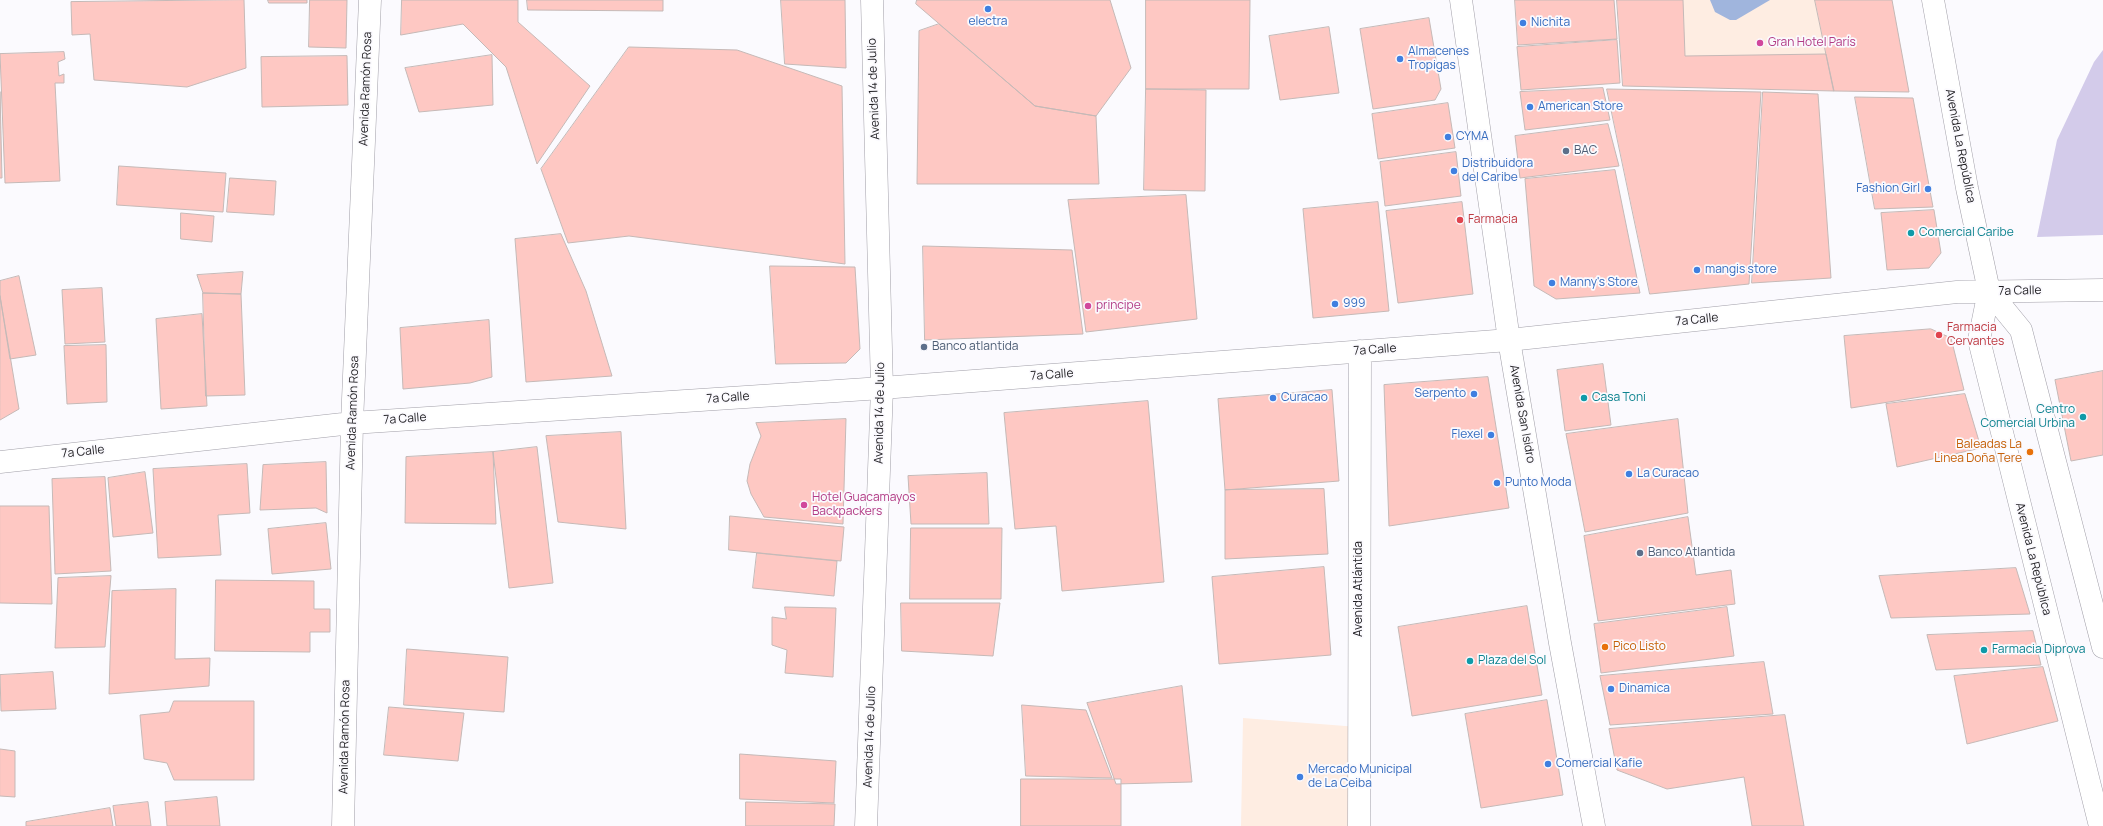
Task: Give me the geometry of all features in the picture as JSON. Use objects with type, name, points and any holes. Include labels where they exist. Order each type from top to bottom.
[{"type":"street","name":"Avenida Ramón Rosa","points":[[343,826],[352,423],[370,0]]},
{"type":"street","name":"Avenida 14 de Julio","points":[[866,826],[882,388],[872,0]]},
{"type":"street","name":"Avenida San Isidro","points":[[1461,0],[1509,340],[1560,643],[1594,826]]},
{"type":"street","name":"Avenida La República","points":[[1933,0],[1967,188],[1989,291],[1979,340],[2100,826]]},
{"type":"street","name":"7a Calle","points":[[0,462],[352,423],[882,388],[1509,340],[1957,292],[2103,290]]},
{"type":"street","name":"Avenida La República","points":[[1989,291],[2021,330],[2103,646]]},
{"type":"street","name":"Avenida Atlántida","points":[[1359,826],[1360,351]]},
{"type":"shaded area","name":"Gran Hotel París","points":[[1617,0],[1892,0],[1909,92],[1623,86]]},
{"type":"shaded area","points":[[2103,50],[2103,235],[2037,237],[2057,140],[2094,62]]},
{"type":"shaded area","name":"Mercado Municipal de La Ceiba","points":[[1243,718],[1358,727],[1359,826],[1241,826]]},
{"type":"water","points":[[1710,0],[1770,0],[1736,20],[1730,20],[1715,12]]},
{"type":"building","points":[[244,0],[246,68],[187,87],[94,80],[90,34],[72,35],[71,2]]},
{"type":"building","points":[[268,0],[307,0],[307,3],[269,3]]},
{"type":"building","points":[[310,0],[347,0],[346,48],[309,47]]},
{"type":"building","points":[[402,0],[518,0],[518,22],[590,86],[537,164],[506,67],[463,24],[401,35]]},
{"type":"building","points":[[527,0],[663,0],[663,11],[528,10]]},
{"type":"building","points":[[781,0],[845,0],[846,68],[785,64]]},
{"type":"building","points":[[917,0],[1110,0],[1131,68],[1096,116],[1035,106],[916,4]]},
{"type":"building","points":[[1146,0],[1250,0],[1249,89],[1146,89]]},
{"type":"building","points":[[1515,0],[1614,0],[1617,39],[1518,45]]},
{"type":"building","points":[[1617,0],[1683,0],[1685,56],[1826,54],[1834,91],[1623,86]]},
{"type":"building","points":[[1815,0],[1892,0],[1909,92],[1834,91]]},
{"type":"building","name":"Almacenes Tropigas","points":[[1429,18],[1441,89],[1435,100],[1373,109],[1360,29]]},
{"type":"building","points":[[939,24],[1035,106],[1096,116],[1099,184],[917,184],[919,31]]},
{"type":"building","points":[[1329,27],[1339,93],[1280,100],[1269,36]]},
{"type":"building","points":[[1617,40],[1620,83],[1521,90],[1517,47]]},
{"type":"building","points":[[629,47],[737,50],[842,86],[845,264],[629,236],[568,243],[541,169]]},
{"type":"building","points":[[64,52],[65,59],[58,62],[59,76],[64,74],[64,83],[55,83],[60,181],[5,183],[0,54]]},
{"type":"building","points":[[492,55],[493,105],[419,112],[405,68]]},
{"type":"building","points":[[347,56],[348,105],[262,107],[261,57]]},
{"type":"building","points":[[1603,88],[1610,120],[1525,130],[1520,92]]},
{"type":"building","points":[[1146,89],[1206,90],[1205,191],[1144,190]]},
{"type":"building","points":[[1607,89],[1761,92],[1749,284],[1650,294]]},
{"type":"building","points":[[0,92],[2,178],[0,178]]},
{"type":"building","points":[[1763,92],[1818,94],[1831,278],[1752,283]]},
{"type":"building","points":[[1855,97],[1913,98],[1933,207],[1875,209]]},
{"type":"building","points":[[1448,103],[1455,148],[1378,159],[1372,114]]},
{"type":"building","name":"BAC","points":[[1608,124],[1619,166],[1520,178],[1515,136]]},
{"type":"building","points":[[1456,152],[1461,196],[1385,206],[1380,162]]},
{"type":"building","points":[[119,166],[226,173],[223,212],[117,205]]},
{"type":"building","points":[[1615,170],[1640,293],[1556,299],[1534,286],[1525,179]]},
{"type":"building","points":[[230,178],[276,181],[274,215],[227,212]]},
{"type":"building","points":[[1186,195],[1197,319],[1086,332],[1068,200]]},
{"type":"building","points":[[1378,202],[1389,311],[1313,318],[1303,209]]},
{"type":"building","points":[[1462,202],[1473,294],[1398,303],[1386,211]]},
{"type":"building","name":"Comercial Caribe","points":[[1934,210],[1941,253],[1929,268],[1887,270],[1881,213]]},
{"type":"building","points":[[181,213],[214,216],[212,242],[181,239]]},
{"type":"building","points":[[561,234],[586,291],[612,376],[526,382],[515,239]]},
{"type":"building","points":[[923,246],[1072,250],[1083,334],[925,340]]},
{"type":"building","points":[[770,266],[855,267],[860,349],[846,363],[776,364]]},
{"type":"building","points":[[243,272],[241,294],[203,293],[197,275]]},
{"type":"building","points":[[19,276],[36,355],[10,359],[0,296],[0,281]]},
{"type":"building","points":[[102,288],[105,342],[65,344],[62,290]]},
{"type":"building","points":[[203,293],[241,294],[245,395],[206,396]]},
{"type":"building","points":[[0,296],[19,409],[0,420]]},
{"type":"building","points":[[202,314],[207,406],[161,409],[156,319]]},
{"type":"building","points":[[489,320],[492,377],[470,383],[403,389],[400,328]]},
{"type":"building","points":[[1931,329],[1951,338],[1964,390],[1851,408],[1844,336]]},
{"type":"building","points":[[106,345],[107,402],[67,404],[64,346]]},
{"type":"building","name":"Casa Toni","points":[[1603,364],[1611,425],[1565,431],[1557,370]]},
{"type":"building","name":"Centro Comercial Urbina","points":[[2103,371],[2103,455],[2071,461],[2055,380]]},
{"type":"building","points":[[1488,377],[1509,508],[1389,526],[1384,385]]},
{"type":"building","points":[[1332,390],[1339,481],[1225,490],[1218,399]]},
{"type":"building","points":[[1965,394],[1981,448],[1897,467],[1886,404]]},
{"type":"building","points":[[1148,401],[1164,582],[1062,591],[1056,526],[1015,529],[1004,413]]},
{"type":"building","points":[[846,419],[843,524],[764,517],[751,494],[747,481],[750,464],[761,436],[756,423]]},
{"type":"building","name":"La Curacao","points":[[1678,419],[1688,513],[1585,532],[1566,434]]},
{"type":"building","points":[[621,432],[626,529],[558,522],[546,436]]},
{"type":"building","points":[[537,447],[553,583],[509,588],[493,452]]},
{"type":"building","points":[[493,452],[496,524],[405,523],[406,457]]},
{"type":"building","points":[[326,462],[327,513],[316,508],[260,510],[263,465]]},
{"type":"building","points":[[247,464],[250,513],[218,515],[221,555],[158,558],[153,469]]},
{"type":"building","points":[[145,472],[153,533],[113,537],[108,478]]},
{"type":"building","points":[[987,473],[989,524],[911,524],[908,476]]},
{"type":"building","points":[[105,477],[111,571],[55,574],[52,479]]},
{"type":"building","points":[[1324,489],[1328,554],[1225,559],[1225,490]]},
{"type":"building","points":[[0,506],[49,506],[52,604],[0,603]]},
{"type":"building","points":[[730,516],[844,527],[841,561],[729,550]]},
{"type":"building","name":"Banco Atlantida","points":[[1688,517],[1696,575],[1731,570],[1735,604],[1598,621],[1584,536]]},
{"type":"building","points":[[326,523],[331,569],[272,574],[268,529]]},
{"type":"building","points":[[911,528],[1002,528],[1001,599],[910,599]]},
{"type":"building","points":[[757,553],[837,561],[834,596],[753,588]]},
{"type":"building","points":[[1324,567],[1331,655],[1219,664],[1212,577]]},
{"type":"building","points":[[2016,568],[2030,614],[1891,618],[1879,576]]},
{"type":"building","points":[[111,576],[105,647],[55,648],[58,578]]},
{"type":"building","points":[[216,580],[314,581],[314,609],[330,609],[330,632],[310,632],[310,652],[215,651]]},
{"type":"building","points":[[176,589],[175,659],[210,658],[209,686],[109,694],[112,591]]},
{"type":"building","points":[[901,603],[1000,603],[993,656],[902,651]]},
{"type":"building","name":"Plaza del Sol","points":[[1527,606],[1542,695],[1412,716],[1398,627]]},
{"type":"building","points":[[785,607],[836,608],[833,677],[785,673],[787,650],[772,645],[772,617],[786,619]]},
{"type":"building","points":[[1727,607],[1734,656],[1601,673],[1594,624]]},
{"type":"building","name":"Farmacia Diprova","points":[[2033,631],[2041,665],[1936,670],[1927,635]]},
{"type":"building","points":[[407,649],[508,657],[504,712],[404,705]]},
{"type":"building","points":[[1764,662],[1773,714],[1610,725],[1600,676]]},
{"type":"building","points":[[2043,667],[2058,721],[1967,744],[1954,676]]},
{"type":"building","points":[[53,672],[56,709],[1,711],[0,675]]},
{"type":"building","points":[[1182,686],[1192,782],[1116,784],[1087,703]]},
{"type":"building","points":[[1547,700],[1563,795],[1481,808],[1465,714]]},
{"type":"building","points":[[174,701],[254,701],[254,780],[174,780],[167,763],[144,759],[140,715],[169,712]]},
{"type":"building","points":[[1022,705],[1086,710],[1112,778],[1026,776]]},
{"type":"building","points":[[389,707],[464,713],[458,761],[384,755]]},
{"type":"building","points":[[1785,715],[1804,826],[1752,826],[1744,777],[1667,789],[1617,770],[1609,729]]},
{"type":"building","points":[[0,749],[15,751],[15,797],[0,796]]},
{"type":"building","points":[[740,754],[836,761],[834,803],[740,799]]},
{"type":"building","points":[[1021,779],[1121,779],[1121,826],[1021,826]]},
{"type":"building","points":[[217,797],[220,826],[167,826],[165,802]]},
{"type":"building","points":[[148,802],[151,826],[116,826],[113,806]]},
{"type":"building","points":[[746,802],[835,804],[834,826],[746,826]]},
{"type":"building","points":[[110,808],[113,826],[26,826],[26,822]]},
{"type":"place","name":"electra","points":[[988,9]]},
{"type":"place","name":"Nichita","points":[[1523,23]]},
{"type":"place","name":"Gran Hotel París","points":[[1760,43]]},
{"type":"place","name":"Almacenes Tropigas","points":[[1400,59]]},
{"type":"place","name":"American Store","points":[[1530,107]]},
{"type":"place","name":"CYMA","points":[[1448,137]]},
{"type":"place","name":"BAC","points":[[1566,151]]},
{"type":"place","name":"Distribuidora del Caribe","points":[[1454,171]]},
{"type":"place","name":"Fashion Girl","points":[[1928,189]]},
{"type":"place","name":"Farmacia","points":[[1460,220]]},
{"type":"place","name":"Comercial Caribe","points":[[1911,233]]},
{"type":"place","name":"mangis store","points":[[1697,270]]},
{"type":"place","name":"Manny's Store","points":[[1552,283]]},
{"type":"place","name":"999","points":[[1335,304]]},
{"type":"place","name":"principe","points":[[1088,306]]},
{"type":"place","name":"Farmacia Cervantes","points":[[1939,335]]},
{"type":"place","name":"Banco atlantida","points":[[924,347]]},
{"type":"place","name":"Serpento","points":[[1474,394]]},
{"type":"place","name":"Curacao","points":[[1273,398]]},
{"type":"place","name":"Casa Toni","points":[[1584,398]]},
{"type":"place","name":"Centro Comercial Urbina","points":[[2083,417]]},
{"type":"place","name":"Flexel","points":[[1491,435]]},
{"type":"place","name":"Baleadas La Linea Doña Tere","points":[[2030,452]]},
{"type":"place","name":"La Curacao","points":[[1629,474]]},
{"type":"place","name":"Punto Moda","points":[[1497,483]]},
{"type":"place","name":"Hotel Guacamayos Backpackers","points":[[804,505]]},
{"type":"place","name":"Banco Atlantida","points":[[1640,553]]},
{"type":"place","name":"Pico Listo","points":[[1605,647]]},
{"type":"place","name":"Farmacia Diprova","points":[[1984,650]]},
{"type":"place","name":"Plaza del Sol","points":[[1470,661]]},
{"type":"place","name":"Dinamica","points":[[1611,689]]},
{"type":"place","name":"Comercial Kafie","points":[[1548,764]]},
{"type":"place","name":"Mercado Municipal de La Ceiba","points":[[1300,777]]}]
